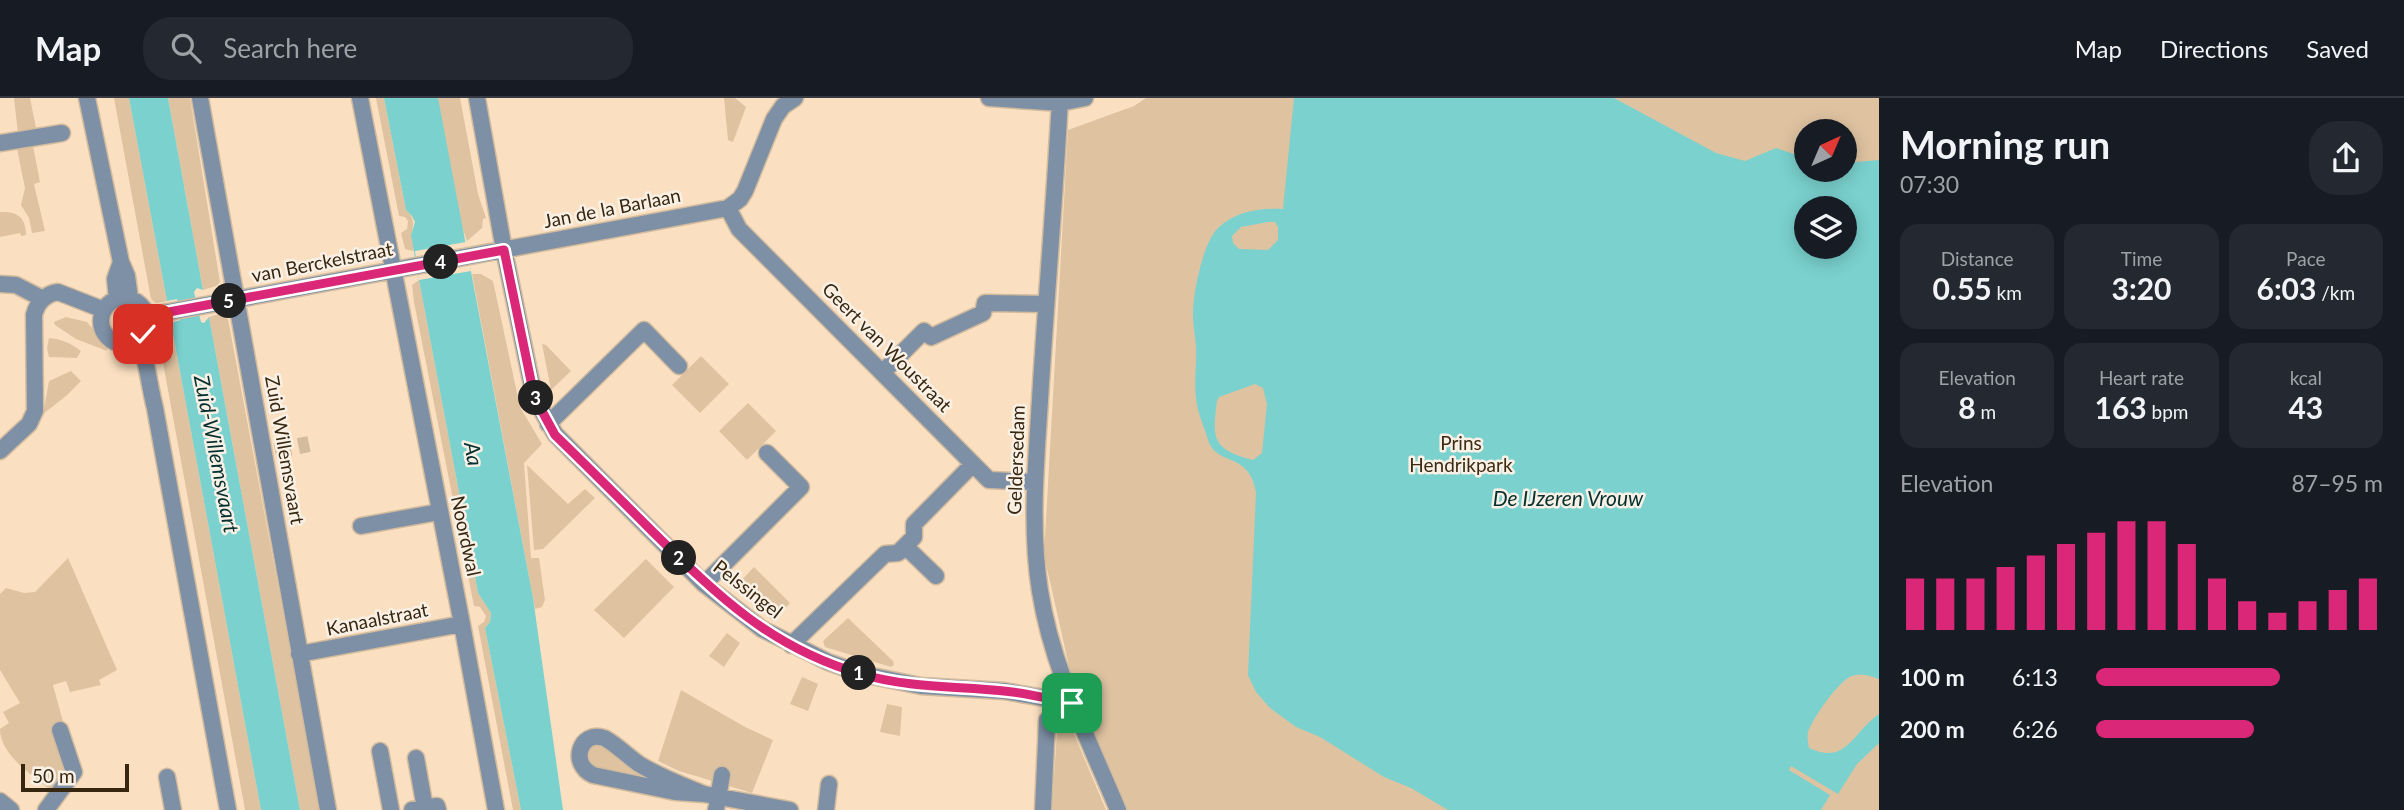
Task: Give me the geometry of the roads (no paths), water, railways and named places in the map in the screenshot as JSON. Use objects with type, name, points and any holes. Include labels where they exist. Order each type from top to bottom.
[{"type":"street","points":[[87,98],[121,262],[127,275],[124,298]]},
{"type":"street","name":"Zuid Willemsvaart","points":[[200,98],[237,299],[270,452],[299,654],[328,810]]},
{"type":"street","name":"Noordwal","points":[[360,98],[496,810]]},
{"type":"street","name":"Pelssingel","points":[[477,98],[532,386],[555,435],[630,500],[704,583],[762,629],[791,645],[862,674],[899,682],[1004,691],[1072,703]]},
{"type":"street","points":[[728,208],[740,199],[745,191],[779,110],[795,98]]},
{"type":"street","points":[[989,98],[1085,98]]},
{"type":"street","name":"Geldersedam","points":[[1060,100],[1045,304],[1035,482],[1035,538],[1040,590],[1055,659],[1118,810]]},
{"type":"street","points":[[0,144],[62,133]]},
{"type":"street","name":"Jan de la Barlaan","points":[[504,250],[728,208]]},
{"type":"street","name":"Geert van Woustraat","points":[[728,208],[739,229],[989,480],[1035,482]]},
{"type":"street","name":"van Berckelstraat","points":[[147,316],[504,250]]},
{"type":"street","points":[[0,284],[16,285],[43,299]]},
{"type":"street","points":[[2,449],[29,424],[35,411],[34,315],[37,306],[43,299],[58,292],[104,310]]},
{"type":"street","points":[[124,298],[141,304],[147,316],[146,328],[135,341],[116,342],[104,332],[101,317],[104,310],[124,298]]},
{"type":"street","points":[[883,372],[924,331],[931,337],[983,313],[985,303],[1045,304]]},
{"type":"street","points":[[548,424],[645,330],[679,366]]},
{"type":"street","points":[[135,341],[145,353],[144,363],[155,408],[228,810]]},
{"type":"street","points":[[704,583],[801,487],[767,453]]},
{"type":"street","points":[[791,645],[885,554],[898,553],[914,537],[914,524],[974,464]]},
{"type":"street","points":[[361,526],[439,512]]},
{"type":"street","points":[[905,546],[936,576]]},
{"type":"street","name":"Kanaalstraat","points":[[299,654],[462,624]]},
{"type":"street","points":[[1043,810],[1047,720]]},
{"type":"street","points":[[46,810],[74,772],[60,730]]},
{"type":"street","points":[[713,800],[661,777],[601,737],[588,740],[580,749],[580,762],[587,772],[593,775],[713,800],[790,810]]},
{"type":"street","points":[[380,751],[391,810]]},
{"type":"street","points":[[416,758],[425,809]]},
{"type":"street","points":[[713,800],[722,775]]},
{"type":"street","points":[[167,777],[173,810]]},
{"type":"street","points":[[826,810],[829,784]]},
{"type":"water","name":"Zuid-Willemsvaart","points":[[129,98],[168,98],[203,290],[197,288],[194,292],[201,322],[204,323],[209,317],[300,810],[261,810],[171,323],[180,320],[177,299],[167,301]]},
{"type":"water","name":"Aa","points":[[384,98],[438,98],[533,598],[563,810],[521,810],[485,628],[490,622],[491,613],[478,593],[411,235],[415,222],[406,210]]},
{"type":"water","name":"De IJzeren Vrouw","points":[[1294,98],[1614,98],[1716,153],[1745,161],[1776,148],[1794,154],[1794,182],[1857,182],[1857,162],[1879,160],[1879,679],[1859,675],[1846,679],[1820,709],[1808,736],[1809,748],[1832,753],[1848,745],[1879,714],[1879,743],[1857,764],[1838,794],[1791,766],[1789,770],[1830,795],[1821,810],[1448,810],[1411,788],[1384,777],[1320,737],[1296,727],[1270,708],[1256,692],[1248,675],[1256,492],[1247,470],[1218,454],[1208,440],[1196,398],[1193,314],[1200,268],[1213,235],[1225,222],[1233,218],[1266,209],[1283,209]],"holes":[[[1275,222],[1278,227],[1278,240],[1268,250],[1239,249],[1233,243],[1232,236],[1241,227]],[[1255,384],[1263,388],[1267,404],[1262,453],[1253,460],[1222,447],[1215,433],[1215,425],[1219,397]]]},
{"type":"tunnel","points":[[275,451],[309,444]]},
{"type":"park label","name":"Prins Hendrikpark","points":[[1461,454]]}]
